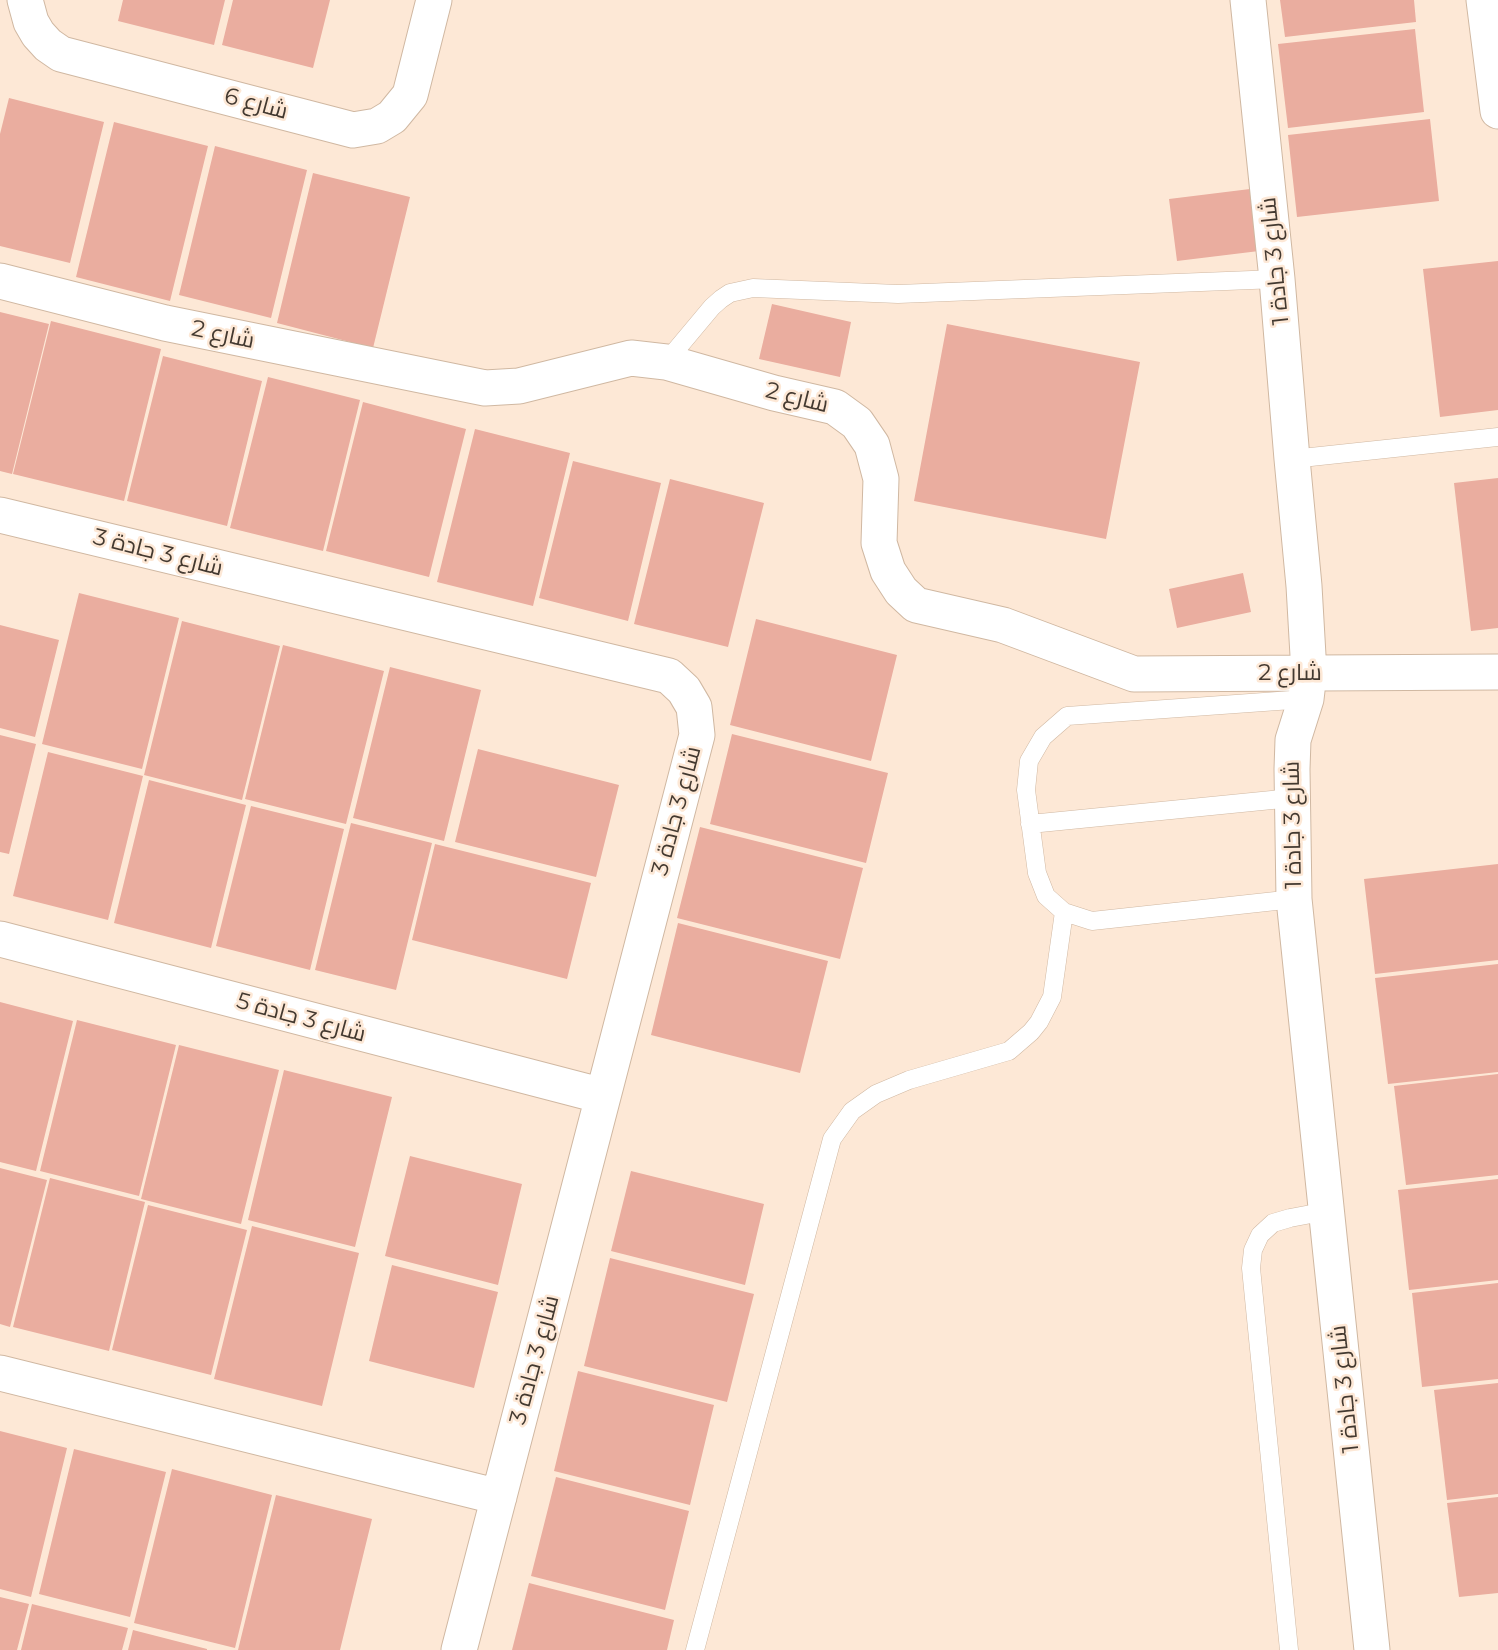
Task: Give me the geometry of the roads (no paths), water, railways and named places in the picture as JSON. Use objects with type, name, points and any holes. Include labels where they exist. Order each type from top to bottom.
[{"type":"street","name":"شارع 6","points":[[25,0],[31,22],[38,34],[61,54],[354,130],[377,125],[392,117],[410,95],[435,0]]},
{"type":"street","name":"شارع 3 جادة 1","points":[[1248,0],[1277,279],[1304,586],[1308,686],[1293,740],[1294,899],[1373,1650]]},
{"type":"street","points":[[1484,0],[1498,111]]},
{"type":"street","name":"شارع 2","points":[[0,281],[165,323],[485,388],[520,386],[632,358],[666,362],[774,393],[835,407],[857,423],[872,445],[881,479],[879,543],[888,571],[901,591],[916,605],[1003,625],[1134,674],[1308,686],[1498,672]]},
{"type":"street","name":"شارع 3 جادة 3","points":[[0,515],[669,676],[684,690],[694,707],[697,735],[459,1650]]},
{"type":"street","name":"شارع 3 جادة 5","points":[[0,939],[603,1096]]},
{"type":"street","points":[[0,1373],[499,1497]]},
{"type":"lane","points":[[666,362],[721,299],[730,293],[753,288],[898,294],[1277,279]]},
{"type":"lane","points":[[1292,459],[1498,437]]},
{"type":"lane","points":[[1294,899],[1092,921],[1064,912],[1046,896],[1037,873],[1026,790],[1029,761],[1043,737],[1067,716],[1308,686]]},
{"type":"lane","points":[[1030,824],[1292,798]]},
{"type":"lane","points":[[695,1650],[832,1139],[852,1111],[876,1094],[909,1080],[1009,1051],[1031,1032],[1052,997],[1064,912]]},
{"type":"lane","points":[[1289,1650],[1251,1268],[1252,1250],[1260,1235],[1273,1223],[1327,1211]]}]
